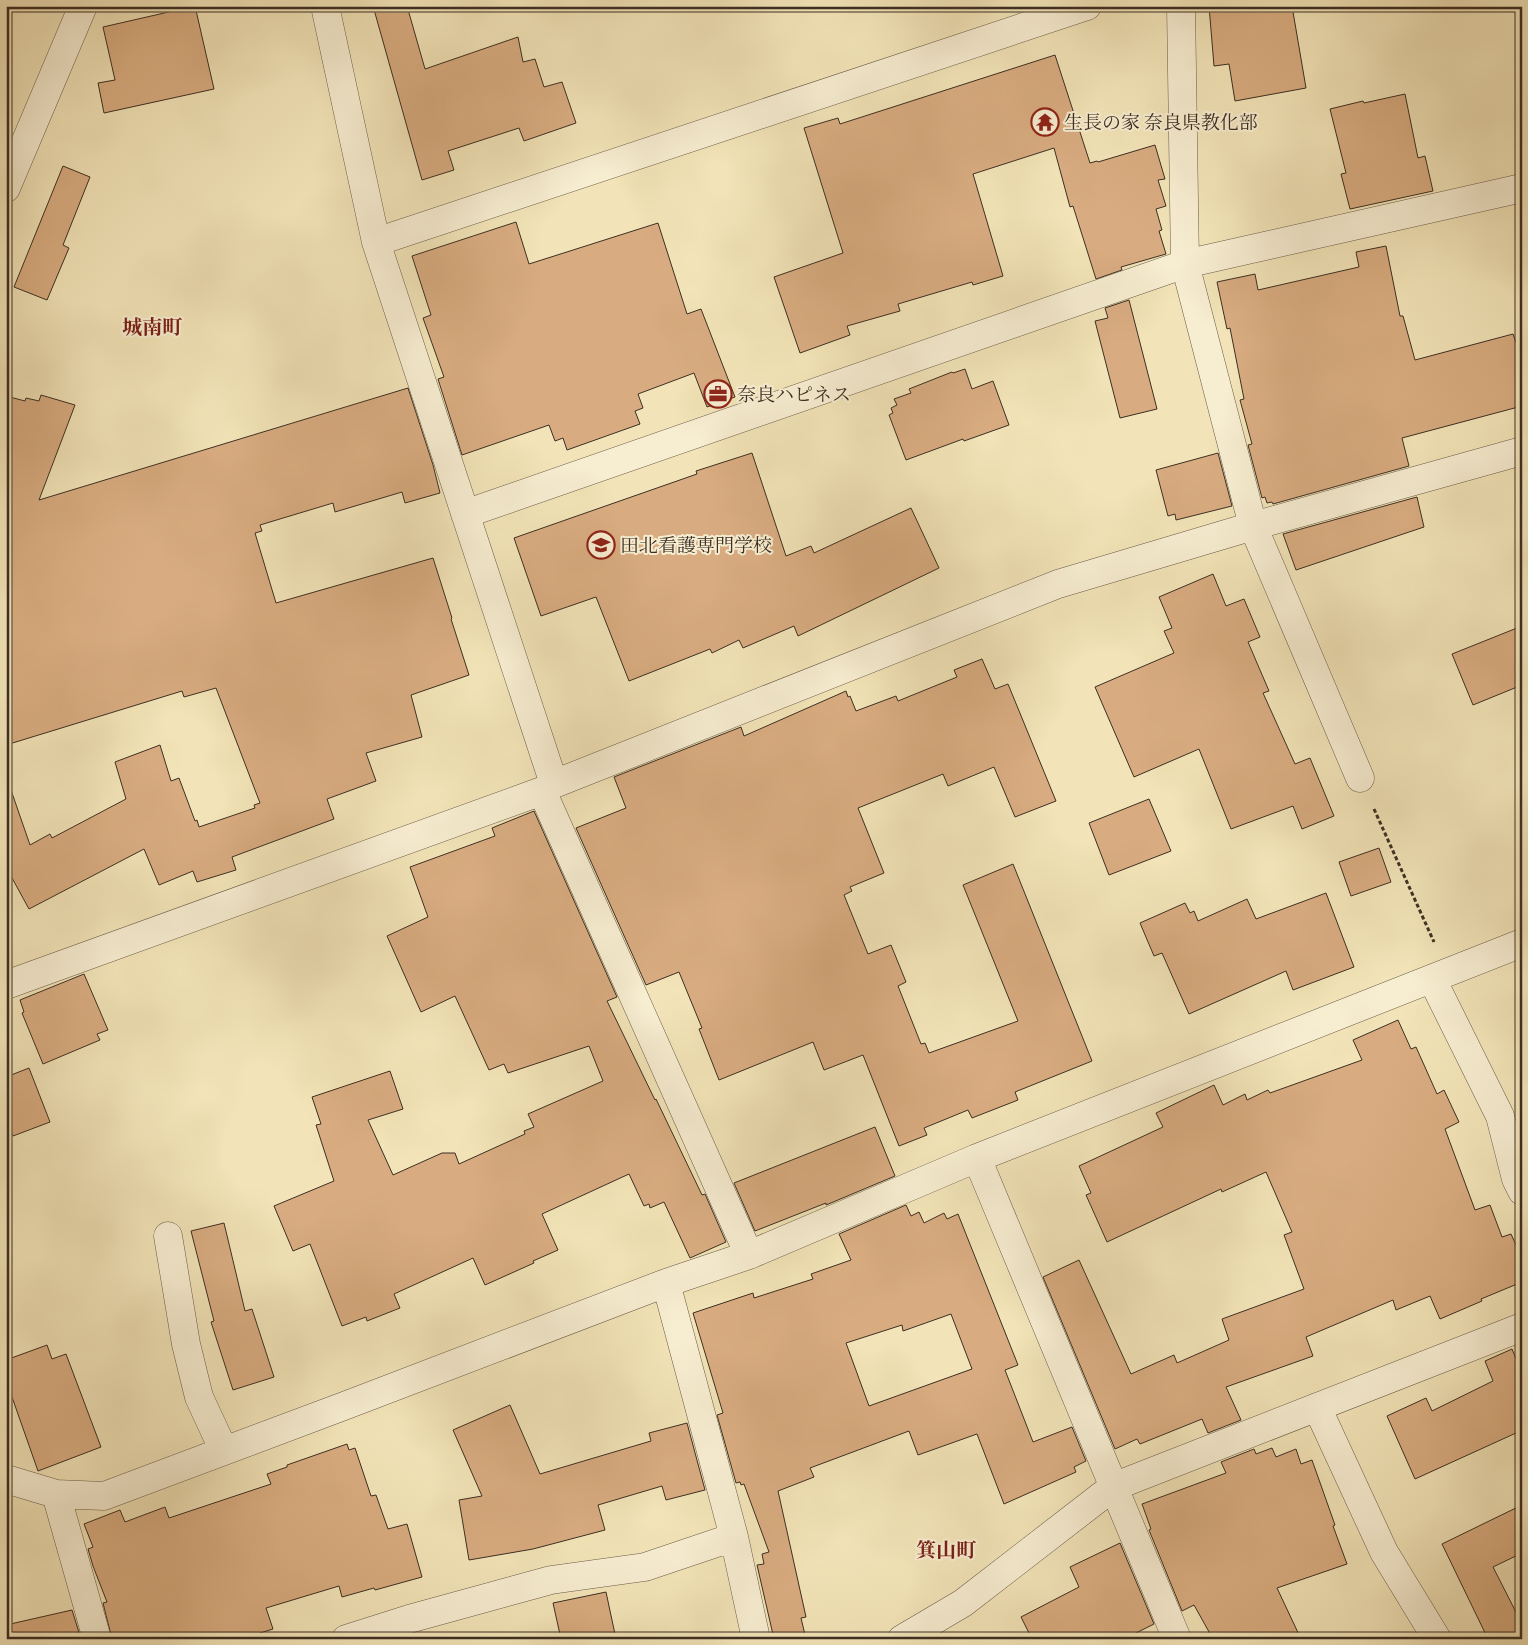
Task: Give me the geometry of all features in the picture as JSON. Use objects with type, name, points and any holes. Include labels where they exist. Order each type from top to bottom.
[{"type":"street","points":[[6,188],[83,6]]},
{"type":"street","points":[[325,6],[376,242],[465,514],[548,787],[749,1255]]},
{"type":"street","points":[[376,242],[1086,6]]},
{"type":"street","points":[[1181,6],[1185,264],[1253,526],[1360,778]]},
{"type":"street","points":[[465,514],[1185,264],[1522,188]]},
{"type":"street","points":[[6,985],[548,787],[1058,584],[1253,526],[1519,458]]},
{"type":"street","points":[[6,1479],[56,1494],[104,1496],[666,1283],[749,1255],[977,1158],[1522,943]]},
{"type":"street","points":[[1440,976],[1500,1116],[1516,1179],[1522,1191]]},
{"type":"street","points":[[977,1158],[1178,1639]]},
{"type":"street","points":[[168,1236],[186,1344],[199,1398],[224,1451]]},
{"type":"street","points":[[666,1283],[734,1537],[756,1639]]},
{"type":"street","points":[[902,1639],[964,1603],[1113,1486],[1522,1327]]},
{"type":"street","points":[[1317,1407],[1384,1552],[1437,1639]]},
{"type":"street","points":[[56,1494],[96,1639]]},
{"type":"street","points":[[346,1639],[409,1619],[551,1580],[645,1566],[734,1537]]},
{"type":"path","points":[[1360,778],[1440,976]]},
{"type":"building","points":[[195,6],[214,89],[104,113],[98,83],[115,80],[103,27]]},
{"type":"building","points":[[373,6],[407,6],[425,69],[518,37],[523,62],[535,59],[544,87],[562,82],[576,123],[524,141],[519,128],[448,151],[454,170],[422,180]]},
{"type":"building","points":[[1209,6],[1292,6],[1306,88],[1235,101],[1229,64],[1214,66]]},
{"type":"building","points":[[1055,55],[1090,163],[1155,145],[1165,179],[1158,180],[1166,206],[1156,209],[1162,230],[1159,231],[1166,254],[1121,267],[1122,270],[1096,279],[1073,206],[1070,207],[1054,148],[973,174],[1003,276],[973,285],[972,282],[898,304],[900,311],[847,326],[850,335],[800,353],[774,277],[843,253],[804,128],[838,118],[840,124]]},
{"type":"building","points":[[1405,94],[1418,158],[1425,156],[1433,191],[1350,209],[1341,174],[1346,173],[1330,109]]},
{"type":"building","points":[[63,166],[90,177],[63,245],[69,248],[47,300],[14,287]]},
{"type":"building","points":[[516,222],[529,264],[658,223],[687,314],[701,309],[735,397],[707,407],[694,373],[638,394],[643,408],[635,411],[640,424],[567,450],[563,438],[555,441],[549,425],[462,455],[438,379],[444,377],[423,318],[431,315],[412,256]]},
{"type":"building","points":[[1386,246],[1400,316],[1403,316],[1415,360],[1513,334],[1517,345],[1522,344],[1522,406],[1402,438],[1409,466],[1273,504],[1272,502],[1267,503],[1265,497],[1262,498],[1248,445],[1252,444],[1240,400],[1244,399],[1230,328],[1227,329],[1217,282],[1255,274],[1258,290],[1359,267],[1356,252]]},
{"type":"building","points":[[1129,300],[1157,409],[1120,418],[1095,321],[1108,318],[1105,308]]},
{"type":"building","points":[[965,369],[972,389],[993,381],[1009,425],[964,441],[963,439],[906,460],[889,415],[893,413],[891,408],[897,405],[894,399],[911,393],[909,389],[952,372]]},
{"type":"building","points":[[408,388],[440,493],[405,503],[402,492],[335,512],[333,503],[260,525],[262,531],[255,533],[276,603],[433,558],[469,675],[411,695],[422,737],[366,753],[376,781],[327,799],[334,819],[232,857],[236,870],[197,882],[193,871],[159,885],[144,849],[29,909],[6,867],[6,790],[11,790],[30,845],[50,834],[52,838],[126,799],[115,762],[160,745],[171,781],[179,778],[199,827],[255,808],[254,805],[260,803],[216,688],[184,697],[182,691],[6,745],[6,396],[25,401],[26,398],[39,401],[41,395],[75,405],[39,500]]},
{"type":"building","points":[[752,453],[786,556],[811,546],[814,553],[911,508],[939,568],[798,636],[794,626],[743,648],[739,640],[712,653],[710,649],[629,681],[596,597],[541,616],[514,538],[697,474],[696,471]]},
{"type":"building","points":[[1218,453],[1232,506],[1176,520],[1175,514],[1168,516],[1156,470]]},
{"type":"building","points":[[1417,497],[1424,527],[1296,570],[1283,534]]},
{"type":"building","points":[[1213,574],[1226,606],[1244,599],[1260,637],[1248,642],[1269,691],[1263,693],[1295,764],[1310,758],[1334,816],[1302,829],[1293,806],[1231,829],[1199,749],[1134,777],[1095,687],[1174,653],[1164,631],[1172,628],[1159,597]]},
{"type":"building","points":[[1522,626],[1522,685],[1473,705],[1452,654]]},
{"type":"building","points":[[982,659],[995,689],[1008,684],[1056,801],[1015,817],[994,767],[948,786],[943,774],[858,808],[884,873],[850,887],[852,891],[844,895],[868,954],[891,945],[906,982],[898,986],[921,1044],[925,1043],[929,1053],[1018,1021],[963,885],[1013,864],[1092,1061],[1015,1092],[1018,1100],[972,1118],[968,1110],[924,1128],[927,1135],[899,1146],[863,1055],[824,1070],[813,1042],[719,1080],[699,1029],[702,1028],[679,972],[646,985],[576,828],[626,808],[614,777],[741,727],[744,736],[846,691],[856,711],[896,696],[898,701],[957,677],[954,670]]},
{"type":"building","points":[[1149,799],[1171,851],[1109,875],[1089,823]]},
{"type":"building","points":[[534,811],[617,997],[607,1001],[702,1195],[705,1194],[726,1242],[690,1258],[664,1202],[650,1208],[649,1204],[644,1206],[629,1174],[542,1214],[558,1250],[533,1261],[534,1263],[485,1285],[473,1258],[394,1294],[400,1308],[367,1321],[366,1317],[342,1326],[310,1244],[293,1251],[274,1206],[334,1181],[316,1125],[321,1124],[312,1097],[390,1071],[403,1109],[368,1120],[393,1175],[442,1153],[455,1153],[459,1164],[525,1134],[524,1131],[534,1127],[528,1114],[603,1081],[589,1046],[508,1073],[504,1064],[489,1070],[455,996],[421,1012],[387,936],[428,917],[410,867],[495,836],[492,828]]},
{"type":"building","points":[[1379,848],[1391,882],[1351,896],[1339,862]]},
{"type":"building","points":[[1326,893],[1354,967],[1293,990],[1286,971],[1189,1014],[1162,953],[1154,956],[1140,923],[1185,903],[1190,913],[1194,911],[1198,921],[1247,899],[1256,919]]},
{"type":"building","points":[[84,974],[108,1030],[97,1034],[100,1040],[43,1064],[22,1013],[24,1012],[20,1000]]},
{"type":"building","points":[[1398,1020],[1411,1049],[1416,1047],[1437,1094],[1444,1090],[1459,1122],[1445,1129],[1475,1210],[1490,1205],[1502,1237],[1511,1234],[1522,1258],[1522,1282],[1440,1319],[1430,1296],[1396,1310],[1393,1300],[1306,1337],[1313,1356],[1226,1387],[1241,1420],[1208,1433],[1202,1419],[1140,1444],[1137,1439],[1115,1449],[1043,1277],[1079,1260],[1131,1374],[1174,1355],[1177,1363],[1229,1340],[1222,1319],[1304,1289],[1284,1235],[1292,1232],[1266,1172],[1222,1192],[1221,1189],[1107,1242],[1086,1195],[1091,1193],[1079,1166],[1163,1127],[1156,1113],[1214,1085],[1223,1105],[1245,1094],[1247,1100],[1268,1090],[1270,1093],[1362,1060],[1353,1040]]},
{"type":"building","points":[[29,1068],[50,1122],[13,1136],[6,1117],[6,1077]]},
{"type":"building","points":[[875,1127],[895,1176],[826,1205],[826,1203],[755,1231],[734,1183]]},
{"type":"building","points":[[906,1205],[911,1216],[919,1212],[924,1223],[944,1213],[947,1219],[958,1214],[1018,1365],[1005,1370],[1033,1442],[1072,1427],[1086,1461],[1074,1467],[1076,1472],[1004,1504],[977,1434],[918,1455],[909,1431],[810,1468],[814,1477],[778,1491],[806,1617],[801,1618],[806,1639],[774,1639],[757,1565],[764,1564],[762,1554],[769,1552],[744,1484],[736,1483],[717,1415],[723,1413],[693,1313],[753,1293],[754,1298],[813,1279],[811,1274],[851,1260],[839,1234]],"holes":[[[951,1314],[972,1369],[869,1406],[846,1343],[902,1325],[903,1331]]]},
{"type":"building","points":[[224,1223],[245,1311],[252,1309],[274,1377],[233,1390],[211,1322],[214,1321],[191,1231]]},
{"type":"building","points":[[47,1345],[52,1359],[66,1354],[101,1447],[38,1471],[6,1380],[6,1360]]},
{"type":"building","points":[[1512,1349],[1520,1368],[1522,1367],[1522,1447],[1516,1433],[1415,1479],[1387,1416],[1426,1398],[1432,1411],[1493,1381],[1485,1361]]},
{"type":"building","points":[[510,1405],[540,1474],[651,1441],[649,1433],[687,1423],[705,1490],[666,1500],[662,1486],[598,1505],[605,1530],[533,1549],[469,1560],[459,1500],[482,1496],[453,1430]]},
{"type":"building","points":[[347,1444],[349,1450],[355,1448],[371,1496],[376,1495],[388,1529],[407,1524],[422,1577],[342,1597],[339,1586],[266,1608],[273,1629],[241,1639],[112,1639],[103,1603],[107,1602],[93,1566],[88,1549],[93,1547],[84,1524],[120,1510],[125,1522],[165,1507],[169,1518],[271,1484],[267,1474]]},
{"type":"building","points":[[1272,1448],[1276,1457],[1296,1449],[1301,1464],[1312,1460],[1347,1564],[1277,1588],[1301,1639],[1213,1639],[1194,1605],[1182,1611],[1149,1530],[1151,1529],[1142,1504],[1226,1473],[1221,1462],[1254,1449],[1256,1454]]},
{"type":"building","points":[[1522,1505],[1522,1553],[1493,1567],[1522,1624],[1522,1639],[1488,1639],[1442,1544]]},
{"type":"building","points":[[1120,1543],[1154,1624],[1124,1639],[1032,1639],[1021,1617],[1079,1587],[1070,1567]]},
{"type":"building","points":[[606,1592],[616,1639],[561,1639],[553,1603]]},
{"type":"building","points":[[72,1610],[81,1639],[6,1639],[6,1625]]},
{"type":"place","name":"生長の家 奈良県教化部","points":[[1045,122]]},
{"type":"place","name":"奈良ハピネス","points":[[718,394]]},
{"type":"place","name":"田北看護専門学校","points":[[601,545]]},
{"type":"district","name":"城南町","points":[[152,327]]},
{"type":"district","name":"箕山町","points":[[946,1550]]}]
